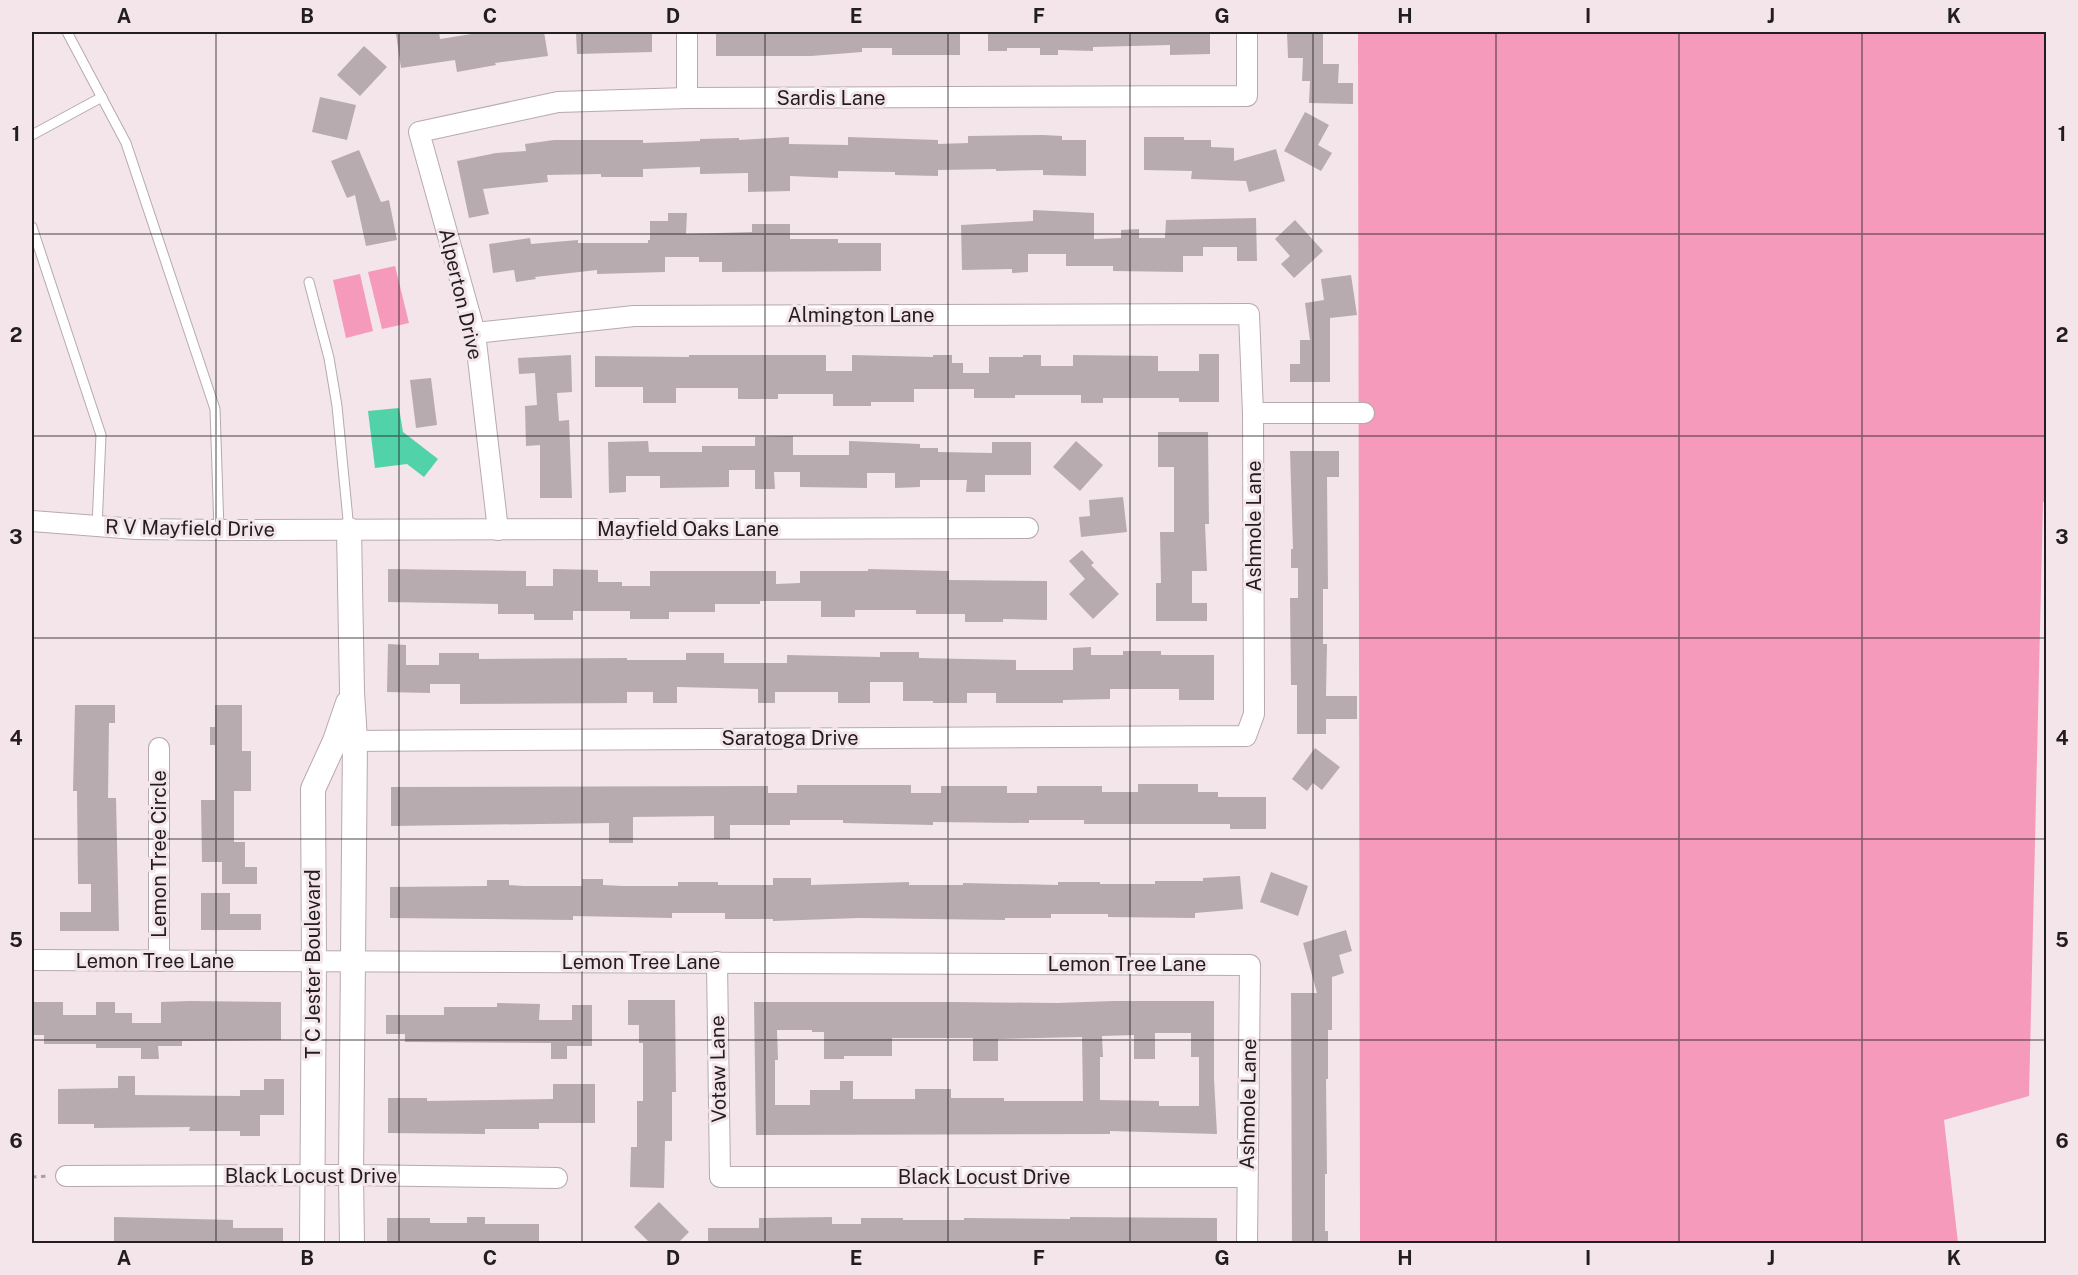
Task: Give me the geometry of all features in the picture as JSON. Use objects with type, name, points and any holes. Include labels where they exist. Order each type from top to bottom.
[{"type":"street","points":[[687,32],[687,98]]},
{"type":"street","name":"Sardis Lane","points":[[418,132],[558,102],[687,98],[1247,96],[1247,32]]},
{"type":"street","name":"Alperton Drive","points":[[418,132],[475,333],[498,530]]},
{"type":"street","name":"Almington Lane","points":[[475,333],[634,316],[1249,314]]},
{"type":"street","name":"Ashmole Lane","points":[[1246,736],[1254,714],[1253,413],[1249,314]]},
{"type":"street","points":[[1253,413],[1364,412]]},
{"type":"street","name":"R V Mayfield Drive","points":[[32,521],[97,527],[349,530]]},
{"type":"street","name":"Mayfield Oaks Lane","points":[[349,530],[1028,528]]},
{"type":"street","name":"T C Jester Boulevard","points":[[349,530],[352,692],[345,741],[353,962],[352,1244]]},
{"type":"street","name":"Saratoga Drive","points":[[345,741],[1246,736]]},
{"type":"street","name":"T C Jester Boulevard","points":[[312,1244],[313,789],[345,741]]},
{"type":"street","name":"Lemon Tree Circle","points":[[159,748],[159,961]]},
{"type":"street","name":"Lemon Tree Lane","points":[[32,960],[1250,965]]},
{"type":"street","name":"Votaw Lane","points":[[717,962],[720,1177]]},
{"type":"street","name":"Ashmole Lane","points":[[1246,1244],[1250,965]]},
{"type":"street","name":"Black Locust Drive","points":[[66,1176],[351,1175],[557,1178]]},
{"type":"street","name":"Black Locust Drive","points":[[720,1177],[1247,1177]]},
{"type":"lane","points":[[67,32],[126,143],[215,409],[219,530]]},
{"type":"lane","points":[[32,135],[102,97]]},
{"type":"lane","points":[[32,227],[100,435],[97,527]]},
{"type":"lane","points":[[309,282],[329,358],[337,406],[349,530]]},
{"type":"shaded area","points":[[1358,32],[2046,32],[2046,502],[2043,502],[2029,1096],[1944,1120],[1958,1243],[1360,1243]]},
{"type":"shaded area","points":[[395,266],[409,323],[382,329],[368,272]]},
{"type":"shaded area","points":[[360,274],[373,331],[346,338],[333,280]]},
{"type":"shaded area","points":[[399,408],[403,432],[438,459],[424,477],[407,464],[375,468],[368,411]]},
{"type":"building","points":[[439,32],[440,39],[484,32],[544,32],[548,56],[495,63],[496,65],[457,72],[455,60],[401,68],[396,34]]},
{"type":"building","points":[[576,32],[652,32],[652,52],[577,54]]},
{"type":"building","points":[[716,32],[960,32],[960,55],[892,55],[892,48],[862,48],[862,52],[811,56],[716,56]]},
{"type":"building","points":[[988,32],[1210,32],[1210,54],[1170,55],[1170,45],[1093,47],[1093,51],[1058,50],[1058,55],[1040,55],[1040,48],[1007,48],[1007,51],[988,51]]},
{"type":"building","points":[[1287,32],[1323,32],[1323,64],[1339,64],[1338,83],[1353,83],[1353,104],[1309,103],[1310,81],[1302,81],[1303,58],[1288,58]]},
{"type":"building","points":[[364,46],[387,67],[360,96],[337,75]]},
{"type":"building","points":[[320,97],[356,105],[347,140],[312,132]]},
{"type":"building","points":[[1305,112],[1329,125],[1318,145],[1332,153],[1321,171],[1284,151]]},
{"type":"building","points":[[968,136],[1062,136],[1062,140],[1086,140],[1086,176],[1043,175],[1043,170],[996,171],[996,169],[938,170],[938,176],[895,175],[895,172],[838,171],[838,178],[790,176],[790,191],[748,192],[748,173],[700,174],[700,167],[643,169],[643,177],[601,177],[601,174],[547,175],[548,182],[483,189],[489,214],[469,218],[457,161],[496,153],[526,151],[525,144],[554,140],[643,140],[643,143],[789,137],[789,144],[848,145],[848,137],[938,140],[938,144],[968,143]]},
{"type":"building","points":[[1144,137],[1211,140],[1211,147],[1234,148],[1234,161],[1276,149],[1285,181],[1249,192],[1246,181],[1191,179],[1192,171],[1144,170]]},
{"type":"building","points":[[359,150],[381,202],[389,200],[397,240],[366,246],[355,195],[347,198],[331,161]]},
{"type":"building","points":[[1033,210],[1094,213],[1094,239],[1121,238],[1121,230],[1139,229],[1139,238],[1165,238],[1166,220],[1256,218],[1257,261],[1237,261],[1237,247],[1203,247],[1203,256],[1183,256],[1183,272],[1113,271],[1113,266],[1066,266],[1066,254],[1028,254],[1028,272],[1012,273],[1012,269],[962,270],[961,225],[1033,221]]},
{"type":"building","points":[[668,213],[687,213],[686,234],[752,232],[752,224],[790,224],[790,239],[838,239],[838,243],[881,243],[881,271],[722,272],[722,262],[699,262],[699,257],[665,257],[665,272],[597,274],[597,270],[535,277],[536,279],[516,282],[514,270],[493,273],[489,244],[530,238],[531,244],[578,240],[578,243],[648,243],[650,221],[668,221]]},
{"type":"building","points":[[1295,220],[1323,251],[1294,278],[1281,264],[1290,256],[1275,239]]},
{"type":"building","points":[[1351,275],[1357,315],[1330,318],[1330,382],[1290,382],[1290,364],[1300,364],[1300,340],[1310,340],[1305,303],[1324,300],[1321,279]]},
{"type":"building","points":[[1199,354],[1219,354],[1219,402],[1179,402],[1179,398],[1103,398],[1103,403],[1081,403],[1081,395],[1015,395],[1015,398],[974,398],[974,389],[914,389],[914,402],[871,402],[871,406],[833,406],[833,394],[778,394],[778,399],[738,399],[738,388],[676,388],[676,403],[643,403],[643,387],[595,387],[595,356],[826,355],[826,371],[852,371],[852,355],[933,357],[933,355],[952,355],[952,363],[963,363],[963,373],[989,373],[989,357],[1023,357],[1023,355],[1041,355],[1041,366],[1073,366],[1073,355],[1158,356],[1158,371],[1199,371]]},
{"type":"building","points":[[571,355],[572,392],[557,393],[559,421],[569,420],[572,498],[540,498],[540,445],[526,446],[525,406],[537,405],[535,373],[519,374],[518,358]]},
{"type":"building","points":[[431,378],[437,425],[416,428],[410,380]]},
{"type":"building","points":[[1158,432],[1208,432],[1209,524],[1205,524],[1207,571],[1192,571],[1192,603],[1207,603],[1207,621],[1156,621],[1156,583],[1161,583],[1160,532],[1174,532],[1174,467],[1158,467]]},
{"type":"building","points":[[793,436],[793,455],[849,455],[849,441],[920,444],[920,448],[938,448],[938,452],[992,453],[992,442],[1031,442],[1031,475],[985,475],[985,492],[966,492],[967,480],[920,480],[920,487],[895,488],[895,473],[867,473],[867,488],[800,487],[800,472],[774,472],[775,489],[755,489],[755,470],[729,470],[729,487],[660,488],[660,476],[626,476],[626,492],[609,493],[608,442],[648,441],[649,452],[702,452],[702,446],[755,446],[755,437]]},
{"type":"building","points":[[1076,441],[1103,465],[1080,491],[1053,467]]},
{"type":"building","points":[[1290,451],[1339,451],[1339,477],[1327,477],[1328,589],[1323,589],[1323,644],[1327,644],[1326,696],[1357,696],[1357,719],[1326,719],[1326,734],[1297,734],[1297,685],[1291,685],[1290,598],[1298,598],[1298,568],[1291,568],[1291,549],[1293,549]]},
{"type":"building","points":[[1123,497],[1127,532],[1081,537],[1079,517],[1090,516],[1089,500]]},
{"type":"building","points":[[1082,550],[1094,563],[1091,565],[1119,594],[1093,619],[1069,594],[1085,579],[1069,561]]},
{"type":"building","points":[[388,569],[526,571],[526,586],[553,586],[553,569],[598,570],[598,582],[622,582],[622,586],[650,586],[650,571],[776,571],[776,584],[800,583],[800,571],[868,571],[868,569],[949,571],[949,580],[1047,581],[1047,620],[1003,619],[1003,622],[965,622],[965,614],[916,614],[916,610],[855,610],[855,617],[821,617],[821,601],[760,601],[760,604],[715,604],[715,612],[669,612],[669,619],[630,619],[630,611],[573,611],[573,620],[534,620],[534,614],[498,614],[498,604],[388,602]]},
{"type":"building","points":[[388,644],[406,645],[406,665],[439,665],[439,653],[479,653],[479,659],[686,660],[686,653],[724,653],[724,663],[787,663],[787,655],[880,657],[880,652],[919,652],[919,658],[1016,660],[1016,670],[1073,670],[1073,648],[1091,647],[1091,655],[1123,655],[1123,651],[1161,651],[1161,655],[1214,655],[1214,700],[1179,700],[1179,689],[1110,689],[1110,699],[1063,700],[1063,703],[996,703],[996,693],[967,693],[967,703],[933,703],[933,701],[903,701],[903,682],[870,682],[870,703],[838,703],[838,692],[775,692],[775,703],[758,703],[758,689],[677,687],[677,703],[653,703],[653,692],[627,692],[627,703],[460,704],[460,684],[430,684],[430,693],[387,692]]},
{"type":"building","points":[[75,705],[115,705],[115,723],[109,723],[108,798],[116,798],[119,931],[60,931],[60,912],[91,912],[91,884],[78,884],[77,791],[73,791]]},
{"type":"building","points":[[215,705],[242,705],[242,751],[251,751],[251,791],[234,791],[234,842],[245,842],[245,867],[257,867],[257,884],[222,884],[222,862],[202,862],[201,800],[215,800],[215,745],[210,745],[210,727],[215,727]]},
{"type":"building","points":[[1315,748],[1340,767],[1322,790],[1313,783],[1307,791],[1292,779]]},
{"type":"building","points":[[1138,784],[1198,784],[1198,792],[1218,792],[1218,797],[1266,797],[1266,829],[1230,829],[1230,824],[1084,824],[1084,820],[1029,820],[1029,823],[933,822],[933,825],[843,823],[843,820],[790,820],[790,825],[730,825],[730,839],[714,839],[714,816],[633,817],[633,843],[609,843],[609,823],[391,826],[391,787],[768,786],[768,793],[797,793],[797,785],[911,785],[911,793],[941,793],[941,786],[1007,786],[1007,793],[1037,793],[1037,786],[1102,786],[1102,792],[1138,792]]},
{"type":"building","points":[[1271,872],[1308,886],[1298,916],[1260,902]]},
{"type":"building","points":[[1240,876],[1243,909],[1195,913],[1195,918],[1051,914],[1051,918],[1005,918],[1005,920],[859,918],[773,921],[773,919],[725,919],[725,913],[672,913],[672,918],[573,916],[573,920],[390,918],[390,887],[487,886],[487,880],[509,880],[509,885],[523,886],[582,886],[582,879],[603,879],[603,885],[623,886],[678,886],[678,882],[773,885],[773,878],[811,878],[811,885],[909,882],[909,885],[963,885],[963,883],[1058,885],[1058,882],[1155,884],[1155,881],[1203,881],[1203,878]]},
{"type":"building","points":[[201,893],[230,893],[230,914],[261,914],[261,930],[201,930]]},
{"type":"building","points":[[1346,930],[1352,951],[1339,955],[1344,973],[1332,977],[1332,1030],[1328,1030],[1325,1231],[1328,1231],[1328,1244],[1292,1244],[1291,993],[1317,993],[1303,943]]},
{"type":"building","points":[[628,1000],[675,1000],[676,1092],[672,1092],[672,1141],[665,1141],[664,1188],[630,1187],[631,1147],[637,1147],[637,1101],[643,1101],[643,1043],[639,1043],[639,1025],[628,1025]]},
{"type":"building","points":[[1214,1001],[1217,1134],[1110,1131],[1110,1134],[756,1135],[754,1002]],"holes":[[[777,1030],[824,1032],[824,1059],[844,1059],[844,1056],[892,1056],[892,1038],[973,1038],[973,1061],[998,1061],[998,1039],[1082,1037],[1083,1101],[951,1098],[951,1089],[915,1089],[915,1099],[853,1099],[853,1081],[840,1081],[840,1090],[810,1090],[810,1105],[775,1105]],[[1155,1033],[1191,1033],[1191,1057],[1199,1057],[1199,1106],[1159,1106],[1159,1101],[1100,1100],[1102,1036],[1134,1035],[1134,1059],[1155,1059]]]},
{"type":"building","points":[[32,1002],[63,1002],[63,1015],[96,1015],[96,1002],[115,1002],[115,1013],[132,1013],[132,1023],[161,1023],[161,1002],[281,1002],[281,1040],[182,1041],[182,1046],[158,1046],[159,1059],[141,1059],[141,1048],[96,1048],[96,1044],[44,1044],[44,1035],[32,1035]]},
{"type":"building","points":[[497,1003],[540,1004],[539,1020],[572,1020],[572,1005],[592,1005],[592,1046],[567,1046],[567,1059],[551,1059],[551,1043],[405,1042],[405,1034],[386,1034],[386,1015],[444,1015],[444,1007],[497,1007]]},
{"type":"building","points":[[118,1076],[135,1076],[135,1095],[240,1096],[240,1090],[264,1090],[264,1079],[284,1079],[284,1115],[260,1115],[260,1136],[240,1136],[240,1131],[189,1131],[190,1127],[94,1128],[94,1124],[58,1124],[58,1089],[118,1088]]},
{"type":"building","points":[[553,1084],[595,1084],[595,1123],[539,1123],[539,1129],[485,1129],[485,1134],[388,1133],[388,1098],[427,1098],[427,1101],[553,1099]]},
{"type":"building","points":[[659,1202],[689,1232],[677,1244],[651,1244],[634,1227]]},
{"type":"building","points":[[114,1217],[233,1220],[233,1228],[283,1228],[283,1244],[114,1244]]},
{"type":"building","points":[[467,1217],[485,1217],[485,1224],[539,1224],[539,1244],[387,1244],[387,1218],[430,1218],[430,1223],[467,1223]]},
{"type":"building","points":[[832,1217],[832,1224],[861,1224],[861,1218],[964,1220],[964,1218],[1070,1219],[1070,1217],[1217,1218],[1217,1243],[708,1244],[708,1228],[759,1228],[759,1218]]}]
